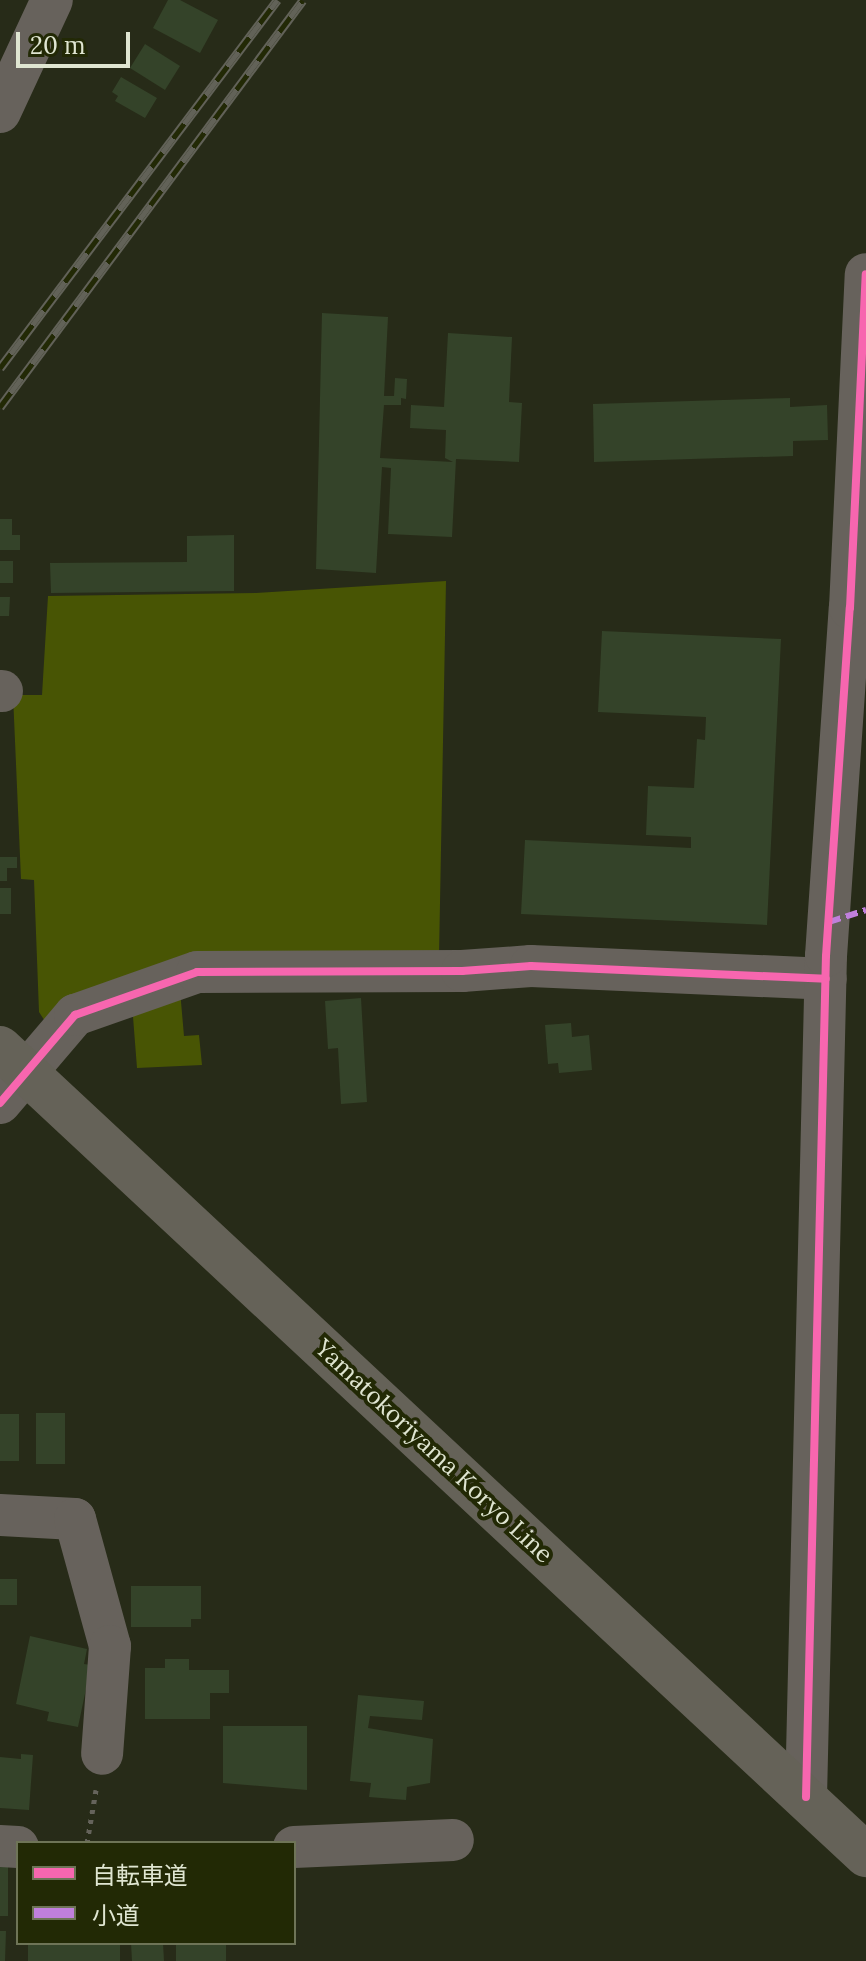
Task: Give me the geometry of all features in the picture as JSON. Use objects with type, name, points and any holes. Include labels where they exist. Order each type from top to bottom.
[{"type":"main road","name":"Yamatokoriyama Koryo Line","points":[[9,1075],[806,1797],[866,1855]]},
{"type":"street","points":[[0,112],[52,0]]},
{"type":"street","points":[[806,1797],[826,979],[866,274]]},
{"type":"street","points":[[9,1075],[75,1015],[197,972],[462,971],[531,966],[826,979]]},
{"type":"street","points":[[0,1515],[75,1519],[110,1646],[102,1754]]},
{"type":"street","points":[[296,1847],[453,1840]]},
{"type":"path","points":[[87,1841],[102,1754]]},
{"type":"green space","points":[[446,581],[439,957],[311,964],[50,1029],[39,1012],[34,880],[21,879],[13,695],[42,695],[48,596],[256,593]]},
{"type":"green space","points":[[180,990],[184,1036],[199,1035],[202,1065],[137,1068],[132,1004]]},
{"type":"building","points":[[168,0],[180,0],[218,20],[200,53],[153,28]]},
{"type":"building","points":[[145,44],[180,66],[165,90],[130,68]]},
{"type":"building","points":[[121,77],[157,98],[145,118],[115,101],[118,96],[112,92]]},
{"type":"building","points":[[322,313],[388,317],[384,396],[394,396],[395,378],[407,379],[406,399],[401,398],[401,405],[384,405],[380,458],[453,462],[445,458],[446,430],[410,428],[411,405],[444,407],[448,333],[512,337],[509,402],[522,403],[519,462],[456,459],[452,537],[388,534],[391,468],[382,467],[376,573],[316,569]]},
{"type":"building","points":[[790,398],[790,407],[827,405],[828,440],[793,441],[793,456],[594,462],[593,404]]},
{"type":"building","points":[[0,519],[12,519],[12,535],[20,535],[20,550],[0,550]]},
{"type":"building","points":[[234,535],[234,591],[51,593],[50,563],[187,562],[187,536]]},
{"type":"building","points":[[0,561],[13,561],[13,583],[0,583]]},
{"type":"building","points":[[0,597],[10,597],[9,616],[0,616]]},
{"type":"building","points":[[602,631],[781,639],[767,925],[521,914],[525,840],[691,848],[691,837],[646,835],[648,786],[694,788],[697,739],[705,740],[706,717],[598,712]]},
{"type":"building","points":[[0,857],[17,857],[17,868],[7,868],[7,881],[0,881]]},
{"type":"building","points":[[0,888],[11,888],[11,914],[0,914]]},
{"type":"building","points":[[361,998],[367,1102],[341,1104],[338,1048],[328,1049],[325,1001]]},
{"type":"building","points":[[571,1023],[572,1037],[589,1035],[592,1070],[559,1073],[558,1063],[548,1064],[545,1025]]},
{"type":"building","points":[[36,1413],[65,1413],[65,1464],[36,1464]]},
{"type":"building","points":[[0,1414],[19,1414],[19,1461],[0,1461]]},
{"type":"building","points":[[0,1579],[17,1579],[17,1605],[0,1605]]},
{"type":"building","points":[[131,1586],[201,1586],[201,1619],[191,1619],[191,1627],[131,1627]]},
{"type":"building","points":[[30,1636],[87,1649],[84,1664],[91,1665],[78,1727],[47,1721],[49,1712],[16,1704]]},
{"type":"building","points":[[165,1659],[189,1659],[189,1670],[229,1670],[229,1693],[210,1693],[210,1719],[145,1719],[145,1668],[165,1668]]},
{"type":"building","points":[[358,1695],[424,1701],[422,1720],[370,1716],[368,1728],[433,1739],[430,1783],[407,1787],[406,1800],[369,1797],[371,1783],[350,1781]]},
{"type":"building","points":[[223,1726],[307,1726],[307,1790],[223,1783]]},
{"type":"building","points":[[21,1754],[33,1755],[29,1810],[0,1808],[0,1757],[21,1759]]},
{"type":"building","points":[[0,1861],[8,1861],[8,1916],[0,1916]]},
{"type":"building","points":[[0,1931],[6,1931],[5,1961],[0,1961]]},
{"type":"building","points":[[28,1945],[120,1945],[120,1961],[28,1961]]},
{"type":"building","points":[[131,1945],[163,1945],[164,1961],[132,1961]]},
{"type":"building","points":[[176,1945],[226,1945],[226,1961],[176,1961]]},
{"type":"railway","points":[[0,368],[277,0]]},
{"type":"railway","points":[[0,407],[303,0]]},
{"type":"marked path","points":[[829,922],[866,910]]},
{"type":"cycle path","points":[[806,1797],[826,956],[850,608],[866,274]]},
{"type":"cycle path","points":[[0,1103],[75,1015],[197,972],[462,971],[531,966],[826,979]]}]
